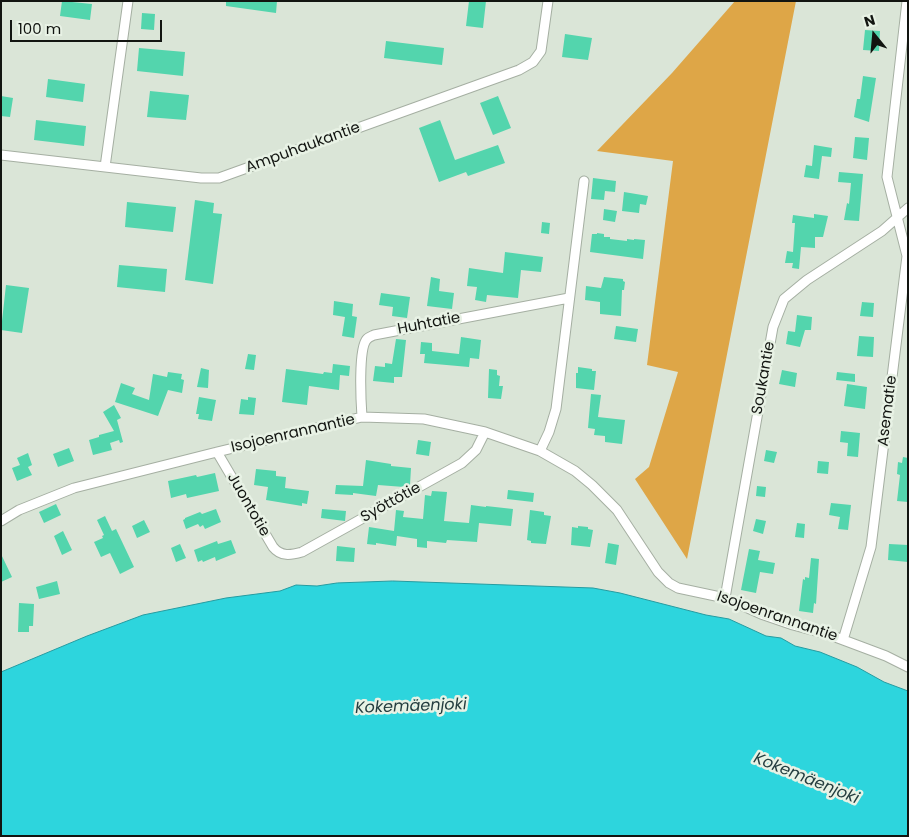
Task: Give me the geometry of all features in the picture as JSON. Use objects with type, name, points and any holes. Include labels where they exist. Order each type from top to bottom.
[{"type":"street","points":[[105,167],[128,1]]},
{"type":"street","name":"Ampuhaukantie","points":[[1,155],[201,178],[219,178],[519,70],[533,62],[541,51],[548,1]]},
{"type":"street","name":"Asematie","points":[[843,640],[872,537],[907,256],[887,177],[907,1]]},
{"type":"street","points":[[540,451],[549,432],[556,409],[584,181]]},
{"type":"street","name":"Soukantie","points":[[725,598],[773,327],[784,299],[807,280],[882,231],[908,208]]},
{"type":"street","name":"Huhtatie","points":[[362,417],[360,388],[363,346],[367,339],[374,335],[569,298]]},
{"type":"street","name":"Isojoenrannantie","points":[[1,521],[19,510],[74,488],[362,417],[424,419],[485,432],[540,451],[575,471],[617,510],[647,558],[669,583],[678,588],[725,598],[769,617],[843,640],[886,656],[908,667]]},
{"type":"street","name":"Syöttötie","points":[[282,554],[292,555],[302,552],[462,463],[476,450],[485,432]]},
{"type":"street","name":"Juontotie","points":[[217,452],[273,548],[282,554]]},
{"type":"shaded area","points":[[735,1],[796,1],[687,559],[635,479],[649,467],[678,372],[647,365],[673,161],[597,151],[672,73]]},
{"type":"water","name":"Kokemäenjoki","points":[[393,581],[593,588],[620,593],[729,619],[766,636],[781,638],[795,646],[820,652],[908,691],[908,836],[1,836],[1,672],[143,615],[226,598],[280,591],[296,585],[317,586],[337,583]]},
{"type":"building","points":[[62,1],[92,4],[90,20],[60,16]]},
{"type":"building","points":[[226,1],[277,1],[276,13],[226,6]]},
{"type":"building","points":[[469,1],[486,1],[483,28],[466,26]]},
{"type":"building","points":[[142,13],[155,14],[154,30],[141,29]]},
{"type":"building","points":[[865,30],[880,31],[879,51],[863,50]]},
{"type":"building","points":[[565,34],[592,38],[588,60],[562,57]]},
{"type":"building","points":[[386,41],[444,48],[442,65],[384,58]]},
{"type":"building","points":[[139,48],[185,52],[183,76],[137,71]]},
{"type":"building","points":[[863,76],[876,78],[869,122],[854,117],[857,99],[860,99]]},
{"type":"building","points":[[48,79],[85,84],[83,102],[46,97]]},
{"type":"building","points":[[150,91],[189,95],[186,120],[147,117]]},
{"type":"building","points":[[1,96],[13,98],[10,117],[1,116]]},
{"type":"building","points":[[498,96],[511,128],[493,135],[480,103]]},
{"type":"building","points":[[36,120],[86,126],[84,146],[34,140]]},
{"type":"building","points":[[440,120],[455,160],[498,145],[505,163],[468,176],[466,172],[439,182],[419,128]]},
{"type":"building","points":[[855,137],[869,138],[867,160],[853,158]]},
{"type":"building","points":[[814,145],[832,148],[831,157],[822,156],[819,179],[804,177],[806,165],[812,166]]},
{"type":"building","points":[[839,172],[863,174],[859,221],[844,220],[847,203],[849,204],[851,183],[838,182]]},
{"type":"building","points":[[593,178],[616,181],[615,192],[605,191],[604,200],[591,199]]},
{"type":"building","points":[[624,192],[648,196],[646,205],[640,204],[639,213],[622,211]]},
{"type":"building","points":[[195,200],[214,203],[213,213],[222,214],[213,284],[185,280]]},
{"type":"building","points":[[127,202],[176,207],[173,232],[125,227]]},
{"type":"building","points":[[604,209],[617,211],[615,222],[603,220]]},
{"type":"building","points":[[814,214],[828,216],[823,237],[815,237],[815,248],[801,247],[799,269],[792,268],[793,263],[785,263],[787,251],[793,252],[795,223],[792,223],[793,215],[814,218]]},
{"type":"building","points":[[542,222],[550,223],[549,234],[541,233]]},
{"type":"building","points":[[592,234],[604,234],[604,237],[610,237],[610,239],[627,241],[627,239],[645,240],[643,259],[590,252]]},
{"type":"building","points":[[505,252],[543,257],[541,272],[521,270],[518,298],[487,295],[486,302],[475,300],[477,287],[467,286],[469,268],[503,273]]},
{"type":"building","points":[[119,265],[167,269],[165,292],[117,287]]},
{"type":"building","points":[[431,277],[440,279],[439,291],[454,293],[452,309],[427,306]]},
{"type":"building","points":[[604,277],[623,279],[625,282],[624,290],[622,290],[621,316],[600,314],[600,302],[585,300],[586,286],[601,288]]},
{"type":"building","points":[[6,285],[29,288],[22,333],[1,330]]},
{"type":"building","points":[[381,293],[410,297],[407,318],[392,316],[393,307],[379,305]]},
{"type":"building","points":[[334,301],[353,304],[352,316],[357,317],[354,338],[342,336],[345,317],[333,315]]},
{"type":"building","points":[[862,302],[874,303],[873,317],[860,316]]},
{"type":"building","points":[[797,315],[812,317],[811,330],[805,330],[800,347],[786,344],[788,331],[795,332]]},
{"type":"building","points":[[616,326],[638,329],[636,342],[614,339]]},
{"type":"building","points":[[859,336],[874,337],[873,357],[857,356]]},
{"type":"building","points":[[461,337],[481,340],[479,359],[470,358],[469,367],[424,363],[425,354],[420,354],[421,342],[432,343],[432,351],[459,354]]},
{"type":"building","points":[[396,339],[406,340],[402,377],[394,377],[394,383],[373,381],[375,366],[385,367],[385,363],[392,364]]},
{"type":"building","points":[[248,354],[256,355],[254,370],[245,369]]},
{"type":"building","points":[[333,364],[350,366],[349,376],[340,375],[339,390],[309,386],[307,405],[282,402],[286,369],[323,374],[324,372],[332,373]]},
{"type":"building","points":[[578,367],[596,371],[594,390],[576,388]]},
{"type":"building","points":[[201,368],[209,370],[208,388],[197,387]]},
{"type":"building","points":[[489,369],[497,370],[497,375],[500,376],[499,386],[503,386],[501,399],[488,398]]},
{"type":"building","points":[[782,370],[797,373],[795,387],[779,384]]},
{"type":"building","points":[[168,372],[182,374],[181,379],[184,380],[182,393],[168,390],[158,416],[115,402],[121,383],[135,388],[132,394],[149,400],[153,374],[167,377]]},
{"type":"building","points":[[837,372],[855,374],[855,382],[836,380]]},
{"type":"building","points":[[847,384],[867,387],[865,409],[844,406]]},
{"type":"building","points":[[591,394],[601,395],[598,417],[625,420],[622,444],[605,442],[605,436],[594,435],[595,429],[588,428]]},
{"type":"building","points":[[199,397],[216,400],[212,421],[198,419],[199,414],[196,414]]},
{"type":"building","points":[[248,397],[256,398],[254,415],[239,414],[241,399],[248,400]]},
{"type":"building","points":[[114,405],[121,418],[117,420],[123,442],[120,443],[119,440],[110,443],[112,450],[93,455],[89,440],[114,431],[103,412]]},
{"type":"building","points":[[841,431],[860,433],[858,457],[847,456],[848,443],[840,442]]},
{"type":"building","points":[[418,440],[431,442],[429,456],[416,454]]},
{"type":"building","points":[[69,448],[74,461],[58,467],[53,454]]},
{"type":"building","points":[[766,450],[777,452],[774,463],[764,461]]},
{"type":"building","points":[[28,453],[32,465],[28,467],[32,475],[17,481],[12,468],[20,465],[17,458]]},
{"type":"building","points":[[903,457],[908,458],[908,502],[897,501],[900,475],[897,474],[898,462],[902,463]]},
{"type":"building","points":[[366,460],[391,464],[391,466],[411,468],[410,485],[404,485],[404,487],[378,485],[376,496],[353,493],[353,495],[335,494],[336,485],[363,486]]},
{"type":"building","points":[[818,461],[829,462],[828,474],[817,473]]},
{"type":"building","points":[[256,469],[276,471],[276,476],[286,477],[285,488],[309,491],[307,504],[302,503],[302,506],[266,500],[268,487],[254,485]]},
{"type":"building","points":[[215,473],[219,491],[187,498],[186,494],[171,498],[168,481]]},
{"type":"building","points":[[757,486],[766,487],[765,497],[756,496]]},
{"type":"building","points":[[508,490],[534,493],[533,502],[507,499]]},
{"type":"building","points":[[432,491],[447,492],[444,521],[469,523],[471,505],[486,506],[513,509],[511,526],[479,523],[477,542],[447,540],[446,543],[427,541],[427,548],[417,547],[417,539],[397,536],[396,546],[376,543],[376,545],[367,544],[369,527],[394,531],[396,510],[404,511],[403,517],[423,519],[425,495],[431,496]]},
{"type":"building","points":[[831,503],[851,505],[848,530],[838,529],[840,517],[829,515]]},
{"type":"building","points":[[56,504],[61,515],[44,523],[39,512]]},
{"type":"building","points":[[216,509],[221,522],[205,529],[203,525],[200,527],[198,524],[186,529],[183,520],[185,518],[200,512],[202,514]]},
{"type":"building","points":[[322,509],[346,511],[345,521],[321,518]]},
{"type":"building","points":[[530,510],[544,512],[544,515],[551,516],[546,544],[531,543],[531,541],[527,540]]},
{"type":"building","points":[[105,516],[112,531],[116,529],[134,567],[120,574],[110,553],[101,557],[94,542],[103,538],[102,536],[104,535],[97,520]]},
{"type":"building","points":[[756,519],[766,521],[763,534],[753,531]]},
{"type":"building","points":[[144,520],[150,532],[137,538],[132,526]]},
{"type":"building","points":[[797,523],[805,524],[804,538],[795,537]]},
{"type":"building","points":[[578,526],[588,527],[588,529],[593,530],[590,547],[571,545],[572,527],[578,528]]},
{"type":"building","points":[[63,531],[72,550],[62,555],[54,536]]},
{"type":"building","points":[[231,540],[236,553],[216,561],[215,557],[198,562],[194,550],[217,541],[218,544]]},
{"type":"building","points":[[608,543],[619,545],[616,565],[605,563]]},
{"type":"building","points":[[180,544],[186,558],[176,562],[171,548]]},
{"type":"building","points":[[889,544],[908,545],[908,562],[888,560]]},
{"type":"building","points":[[337,546],[355,548],[354,562],[336,561]]},
{"type":"building","points":[[749,549],[760,551],[758,560],[775,563],[773,574],[760,572],[756,593],[741,590]]},
{"type":"building","points":[[1,554],[12,577],[1,582]]},
{"type":"building","points":[[811,558],[819,559],[816,604],[814,603],[813,613],[799,611],[803,579],[805,580],[805,577],[809,578]]},
{"type":"building","points":[[57,581],[60,594],[39,599],[36,587]]},
{"type":"building","points":[[19,603],[34,604],[33,626],[29,626],[29,632],[18,632]]}]
